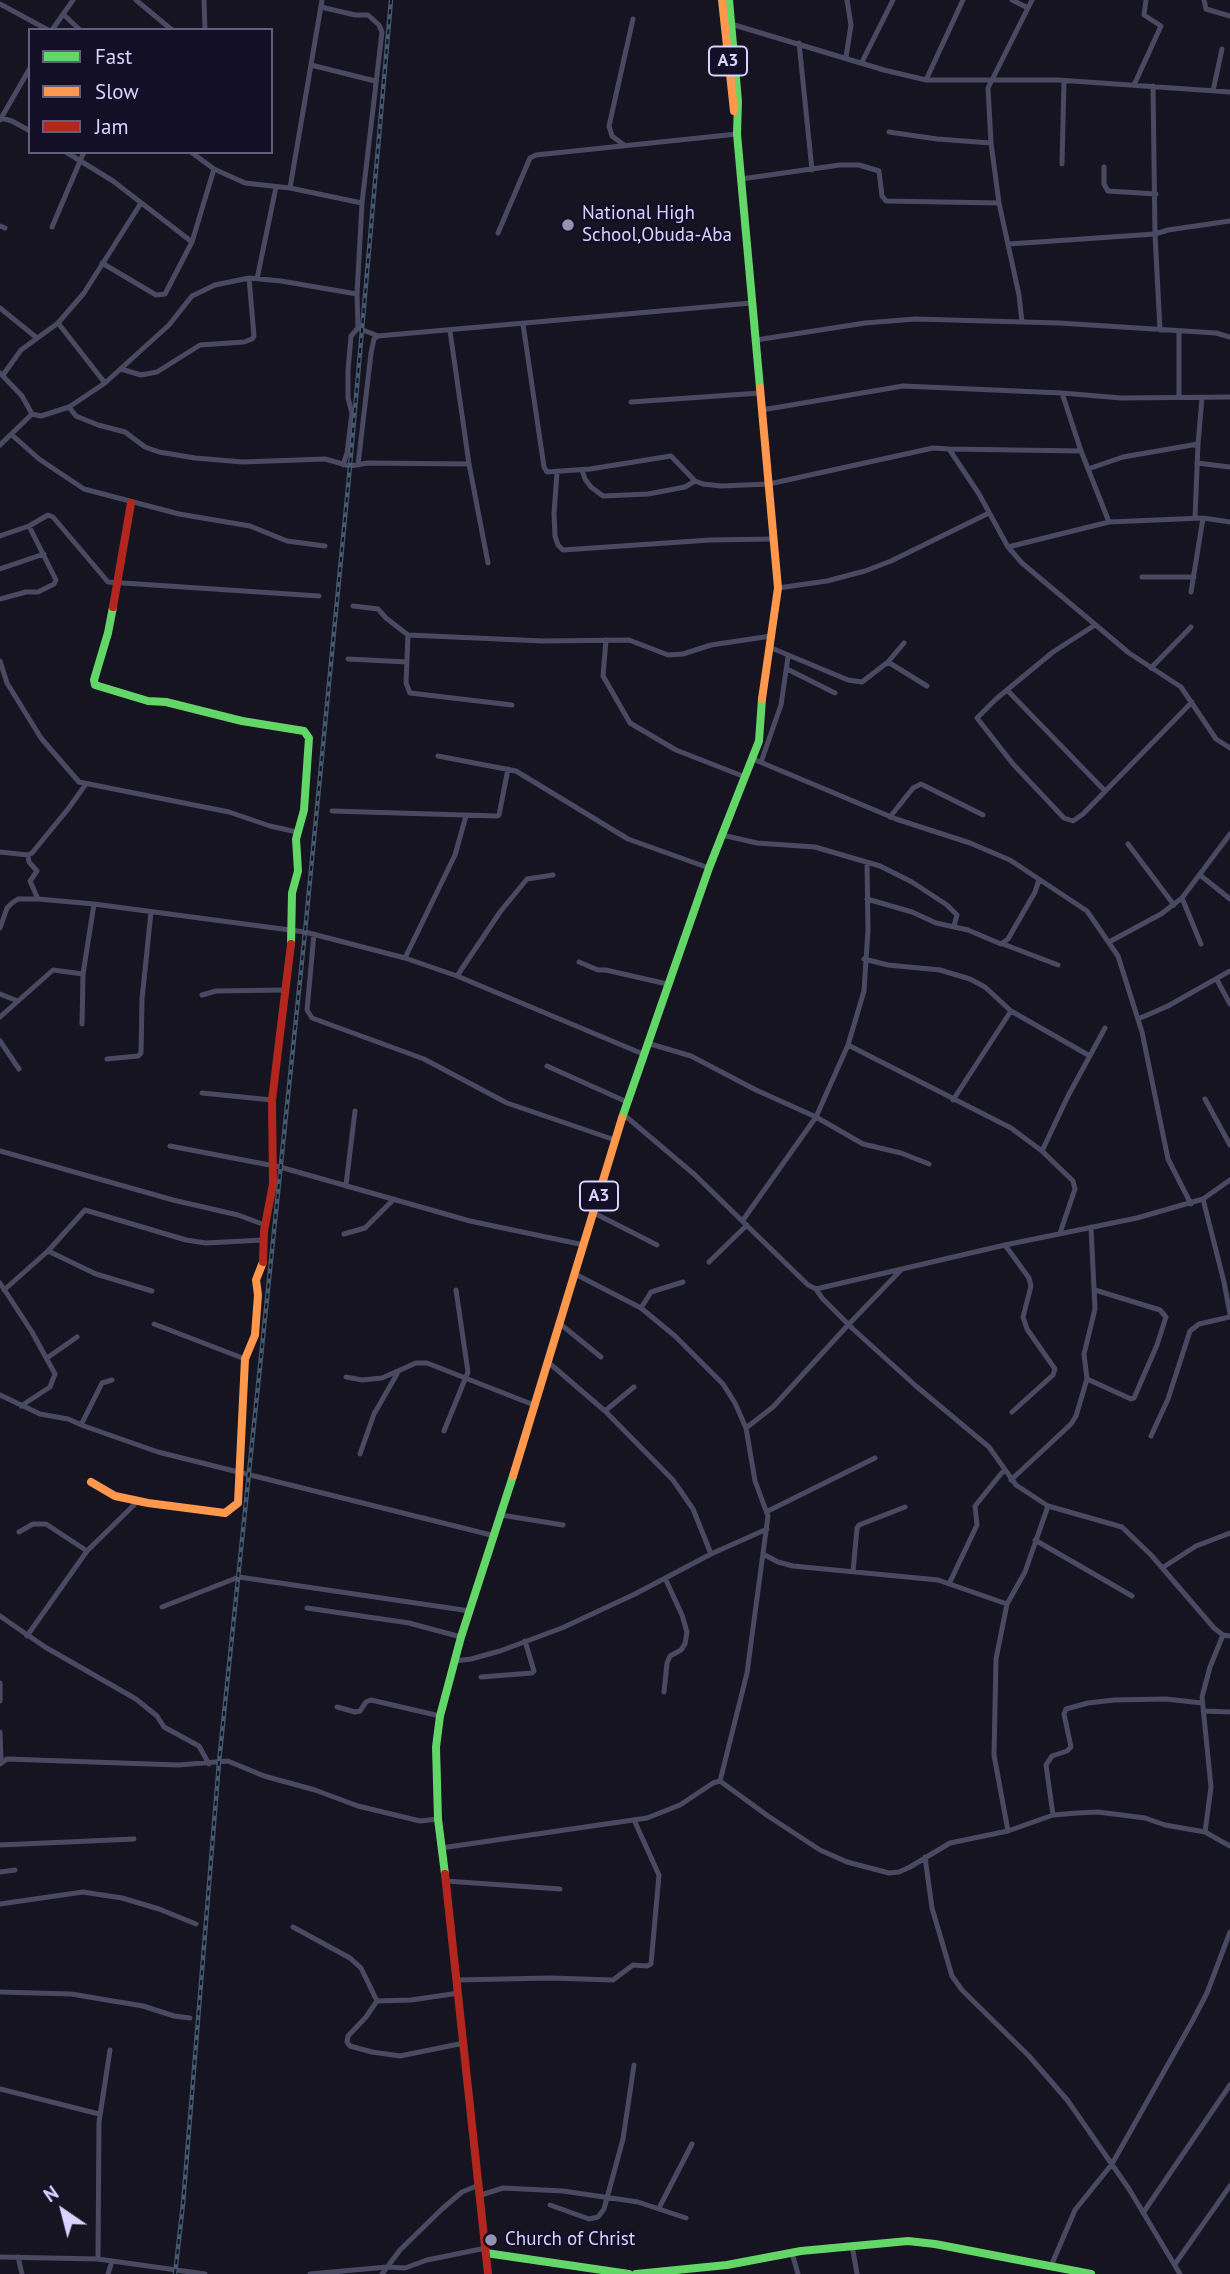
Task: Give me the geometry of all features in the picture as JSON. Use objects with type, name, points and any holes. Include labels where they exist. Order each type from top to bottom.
[{"type":"main road","name":"A3","points":[[722,0],[731,101],[737,122]]},
{"type":"main road","name":"A3","points":[[488,2274],[458,1980],[438,1819],[436,1747],[440,1716],[461,1637],[495,1536],[627,1102],[709,868],[745,777],[757,760],[778,588],[751,303],[729,0]]},
{"type":"main road","points":[[91,1482],[115,1496],[138,1501],[225,1513],[238,1503],[245,1359],[257,1322],[256,1280],[262,1263],[265,1225],[273,1184],[272,1100],[286,990],[292,930],[292,893],[298,871],[297,832],[304,810],[309,738],[306,732],[242,721],[166,702],[148,701],[95,685],[94,680],[108,633],[131,502]]},
{"type":"main road","points":[[636,2274],[727,2265],[852,2245],[908,2241],[1091,2274]]},
{"type":"main road","points":[[486,2250],[629,2274]]},
{"type":"street","points":[[52,28],[74,0]]},
{"type":"street","points":[[136,0],[170,28]]},
{"type":"street","points":[[204,0],[205,28]]},
{"type":"street","points":[[846,57],[851,26],[847,0]]},
{"type":"street","points":[[862,62],[893,0]]},
{"type":"street","points":[[926,80],[963,0]]},
{"type":"street","points":[[1012,0],[1028,8]]},
{"type":"street","points":[[1022,322],[999,203],[991,143],[988,88],[989,81],[1032,0]]},
{"type":"street","points":[[1134,85],[1161,26],[1144,15],[1146,0]]},
{"type":"street","points":[[1204,0],[1206,9],[1230,16]]},
{"type":"street","points":[[290,188],[322,3],[355,15],[368,15],[379,25],[381,40],[362,203],[358,328],[351,338],[348,371],[348,397],[352,414],[343,465]]},
{"type":"street","points":[[0,4],[46,28]]},
{"type":"street","points":[[63,14],[78,28]]},
{"type":"street","points":[[624,145],[612,136],[609,126],[633,19]]},
{"type":"street","points":[[732,24],[926,80],[1064,81],[1230,92]]},
{"type":"street","points":[[799,43],[812,170]]},
{"type":"street","points":[[1213,91],[1222,49]]},
{"type":"street","points":[[311,65],[375,81]]},
{"type":"street","points":[[28,71],[0,119],[12,121],[28,130]]},
{"type":"street","points":[[1062,164],[1064,81]]},
{"type":"street","points":[[1153,86],[1155,234],[1160,330]]},
{"type":"street","points":[[889,132],[991,143]]},
{"type":"street","points":[[498,233],[530,158],[536,155],[737,134]]},
{"type":"street","points":[[69,154],[142,203],[192,242]]},
{"type":"street","points":[[52,226],[83,154]]},
{"type":"street","points":[[194,154],[214,169],[245,183],[290,188],[362,203]]},
{"type":"street","points":[[741,179],[851,165],[874,168],[881,177],[882,196],[886,201],[999,203]]},
{"type":"street","points":[[1104,167],[1104,184],[1108,191],[1156,194]]},
{"type":"street","points":[[102,264],[162,296],[192,242],[214,169]]},
{"type":"street","points":[[257,279],[276,187]]},
{"type":"street","points":[[142,203],[84,293],[58,323],[21,350],[1,374],[22,396],[32,414],[41,416],[69,407],[105,383],[137,351],[169,326],[200,291],[215,285],[249,278],[357,294]]},
{"type":"street","points":[[1009,244],[1155,234],[1230,221]]},
{"type":"street","points":[[121,369],[141,375],[158,373],[200,345],[252,339],[254,336],[249,278]]},
{"type":"street","points":[[358,328],[378,336],[751,303]]},
{"type":"street","points":[[0,308],[37,338]]},
{"type":"street","points":[[756,340],[884,321],[1022,322],[1216,333],[1230,337]]},
{"type":"street","points":[[58,323],[105,383]]},
{"type":"street","points":[[523,324],[544,467],[547,472],[582,470],[671,456],[695,481],[721,486],[769,484],[933,448],[1081,451]]},
{"type":"street","points":[[450,331],[468,464],[488,562]]},
{"type":"street","points":[[1179,331],[1179,397]]},
{"type":"street","points":[[358,465],[371,353],[374,339],[378,336]]},
{"type":"street","points":[[762,410],[903,386],[1121,398],[1230,397]]},
{"type":"street","points":[[631,402],[760,393]]},
{"type":"street","points":[[1062,393],[1109,522]]},
{"type":"street","points":[[1195,518],[1202,398]]},
{"type":"street","points":[[69,407],[76,416],[125,432],[145,447],[159,452],[243,462],[325,459],[343,465],[468,464]]},
{"type":"street","points":[[0,445],[32,414]]},
{"type":"street","points":[[12,435],[39,459],[84,489],[179,514],[250,526],[287,541],[325,546]]},
{"type":"street","points":[[1088,469],[1123,457],[1198,444]]},
{"type":"street","points":[[949,449],[966,473],[1008,547],[1033,575],[1094,625],[1181,687],[1216,739],[1230,748]]},
{"type":"street","points":[[1197,463],[1230,467]]},
{"type":"street","points":[[582,470],[591,487],[603,496],[648,494],[685,487],[695,481]]},
{"type":"street","points":[[556,472],[555,536],[563,550],[710,540],[774,540]]},
{"type":"street","points":[[778,588],[865,571],[989,513]]},
{"type":"street","points":[[0,536],[51,515],[106,579],[117,583],[319,596]]},
{"type":"street","points":[[1008,547],[1109,522],[1203,517],[1230,522]]},
{"type":"street","points":[[1191,592],[1203,517]]},
{"type":"street","points":[[0,599],[26,592],[38,592],[54,584],[56,576],[29,526]]},
{"type":"street","points":[[0,569],[44,554]]},
{"type":"street","points":[[1142,577],[1194,577]]},
{"type":"street","points":[[353,606],[378,609],[408,635],[542,642],[629,640],[668,655],[771,636]]},
{"type":"street","points":[[1094,625],[1053,652],[979,715],[977,720],[1049,804],[1067,820],[1073,821],[1083,814],[1192,702]]},
{"type":"street","points":[[1151,668],[1191,627]]},
{"type":"street","points":[[408,635],[407,687],[413,694],[512,705]]},
{"type":"street","points":[[606,640],[603,676],[630,723],[676,750],[745,777]]},
{"type":"street","points":[[769,647],[848,680],[862,682],[888,662],[904,643]]},
{"type":"street","points":[[788,657],[781,705],[757,760],[890,817],[996,854],[1025,869],[1084,908],[1118,956],[1138,1019],[1166,1151],[1191,1204]]},
{"type":"street","points":[[348,659],[407,662]]},
{"type":"street","points":[[0,661],[7,683],[41,738],[75,779],[86,784],[229,812],[297,832]]},
{"type":"street","points":[[888,662],[927,686]]},
{"type":"street","points":[[787,669],[835,693]]},
{"type":"street","points":[[1007,690],[1105,791]]},
{"type":"street","points":[[438,756],[508,769],[521,774],[628,839],[709,868]]},
{"type":"street","points":[[332,811],[499,815],[508,769]]},
{"type":"street","points":[[0,852],[28,855],[36,849],[86,784]]},
{"type":"street","points":[[890,817],[913,788],[921,784],[983,815]]},
{"type":"street","points":[[405,958],[455,855],[466,816]]},
{"type":"street","points":[[1109,942],[1182,898],[1230,834]]},
{"type":"street","points":[[722,835],[748,841],[815,847],[886,869],[947,905],[957,915],[954,926]]},
{"type":"street","points":[[1128,844],[1174,905]]},
{"type":"street","points":[[28,855],[29,862],[37,871],[30,881],[38,899]]},
{"type":"street","points":[[709,1262],[745,1223],[816,1117],[848,1045],[863,997],[868,930],[867,863]]},
{"type":"street","points":[[457,976],[500,912],[527,879],[554,875]]},
{"type":"street","points":[[1200,875],[1230,899]]},
{"type":"street","points":[[1003,944],[1035,892],[1039,880]]},
{"type":"street","points":[[1182,898],[1201,944]]},
{"type":"street","points":[[0,928],[7,908],[12,903],[18,899],[38,899],[314,934],[405,958],[457,976],[643,1054]]},
{"type":"street","points":[[867,899],[912,912],[936,923],[954,926],[1058,965]]},
{"type":"street","points":[[82,1024],[83,974],[94,904]]},
{"type":"street","points":[[107,1059],[138,1056],[141,1053],[142,999],[151,912]]},
{"type":"street","points":[[314,934],[307,1010],[312,1018],[425,1059],[507,1103],[615,1140]]},
{"type":"street","points":[[864,959],[888,965],[940,970],[970,979],[985,987],[1011,1012],[1090,1056]]},
{"type":"street","points":[[579,962],[598,970],[667,984]]},
{"type":"street","points":[[0,1017],[53,970],[83,974]]},
{"type":"street","points":[[1138,1019],[1230,971]]},
{"type":"street","points":[[1217,979],[1230,1004]]},
{"type":"street","points":[[202,995],[216,991],[286,990]]},
{"type":"street","points":[[0,994],[18,1001]]},
{"type":"street","points":[[953,1100],[1011,1012]]},
{"type":"street","points":[[1042,1151],[1105,1028]]},
{"type":"street","points":[[0,1041],[19,1069]]},
{"type":"street","points":[[647,1043],[691,1056],[863,1143],[929,1164]]},
{"type":"street","points":[[848,1045],[1011,1128],[1042,1151],[1073,1181],[1075,1189],[1060,1233]]},
{"type":"street","points":[[547,1066],[627,1102]]},
{"type":"street","points":[[202,1093],[272,1100]]},
{"type":"street","points":[[1205,1099],[1230,1145]]},
{"type":"street","points":[[346,1185],[355,1111]]},
{"type":"street","points":[[624,1114],[695,1175],[799,1276],[816,1289],[848,1325],[989,1447],[1012,1480],[1048,1506],[1122,1527],[1227,1636],[1210,1667],[1202,1703],[1211,1787],[1205,1832]]},
{"type":"street","points":[[170,1146],[273,1166],[470,1221],[584,1245]]},
{"type":"street","points":[[0,1151],[173,1200],[237,1215],[265,1225]]},
{"type":"street","points":[[816,1289],[1060,1233],[1137,1219],[1203,1199],[1230,1180]]},
{"type":"street","points":[[344,1234],[365,1228],[394,1199]]},
{"type":"street","points":[[1151,1436],[1168,1399],[1190,1331],[1199,1324],[1230,1316],[1227,1281],[1203,1199]]},
{"type":"street","points":[[5,1290],[48,1251],[85,1210],[186,1240],[263,1240]]},
{"type":"street","points":[[594,1213],[657,1245]]},
{"type":"street","points":[[1012,1480],[1071,1424],[1076,1416],[1087,1379],[1084,1354],[1095,1309],[1091,1227]]},
{"type":"street","points":[[1005,1245],[1031,1286],[1023,1317],[1027,1329],[1055,1369],[1053,1375],[1012,1412]]},
{"type":"street","points":[[48,1251],[96,1274],[152,1291]]},
{"type":"street","points":[[746,1428],[773,1408],[902,1269]]},
{"type":"street","points":[[575,1274],[641,1308],[675,1336],[723,1384],[746,1428],[755,1481],[768,1511],[767,1530],[747,1673],[720,1781]]},
{"type":"street","points":[[641,1308],[651,1292],[684,1282]]},
{"type":"street","points":[[0,1283],[55,1374],[46,1390],[21,1406]]},
{"type":"street","points":[[444,1431],[466,1379],[467,1358],[456,1290]]},
{"type":"street","points":[[1087,1379],[1134,1398],[1166,1317],[1160,1310],[1095,1290]]},
{"type":"street","points":[[559,1323],[601,1357]]},
{"type":"street","points":[[154,1324],[245,1359]]},
{"type":"street","points":[[47,1358],[77,1337]]},
{"type":"street","points":[[547,1361],[605,1410],[685,1495],[711,1554]]},
{"type":"street","points":[[346,1377],[362,1380],[382,1378],[416,1363],[427,1363],[534,1405]]},
{"type":"street","points":[[360,1454],[378,1406],[399,1372]]},
{"type":"street","points":[[81,1425],[102,1383],[113,1380]]},
{"type":"street","points":[[605,1410],[634,1387]]},
{"type":"street","points":[[0,1395],[40,1414],[68,1419],[158,1452],[495,1536]]},
{"type":"street","points":[[0,1405],[9,1400]]},
{"type":"street","points":[[768,1511],[875,1458]]},
{"type":"street","points":[[949,1584],[977,1525],[975,1506],[1004,1470]]},
{"type":"street","points":[[27,1636],[87,1551],[138,1501]]},
{"type":"street","points":[[1008,1831],[994,1755],[996,1659],[1007,1604],[1025,1572],[1048,1506]]},
{"type":"street","points":[[853,1572],[859,1525],[905,1507]]},
{"type":"street","points":[[501,1515],[563,1525]]},
{"type":"street","points":[[19,1532],[33,1524],[46,1524],[87,1551]]},
{"type":"street","points":[[455,1661],[471,1659],[525,1642],[601,1610],[711,1554],[767,1530]]},
{"type":"street","points":[[1162,1568],[1196,1546],[1230,1533]]},
{"type":"street","points":[[1035,1540],[1132,1596]]},
{"type":"street","points":[[764,1554],[793,1566],[929,1579],[1007,1604]]},
{"type":"street","points":[[162,1607],[239,1577],[470,1611]]},
{"type":"street","points":[[664,1692],[667,1663],[670,1657],[681,1650],[687,1632],[665,1578]]},
{"type":"street","points":[[307,1608],[409,1623],[461,1637]]},
{"type":"street","points":[[0,1616],[27,1636],[136,1699],[157,1716],[164,1727],[200,1746],[209,1764]]},
{"type":"street","points":[[481,1677],[532,1673],[534,1671],[525,1642]]},
{"type":"street","points":[[0,1683],[0,1701]]},
{"type":"street","points":[[1053,1815],[1046,1765],[1052,1756],[1071,1747],[1066,1709],[1114,1700],[1166,1699],[1202,1703]]},
{"type":"street","points":[[337,1707],[360,1711],[366,1702],[371,1700],[440,1716]]},
{"type":"street","points":[[1203,1711],[1230,1712]]},
{"type":"street","points":[[0,1732],[1,1763]]},
{"type":"street","points":[[1,1763],[7,1759],[178,1765],[229,1761],[264,1776],[315,1790],[358,1806],[420,1821],[438,1819]]},
{"type":"street","points":[[441,1848],[634,1820],[666,1812],[720,1781]]},
{"type":"street","points":[[720,1781],[820,1850],[846,1862],[889,1873],[899,1872],[950,1843],[1008,1831],[1053,1815],[1098,1812],[1122,1814],[1205,1832],[1230,1846]]},
{"type":"street","points":[[458,1980],[613,1980],[633,1965],[651,1964],[659,1875],[634,1820]]},
{"type":"street","points":[[0,1845],[134,1839]]},
{"type":"street","points":[[925,1857],[939,1939],[952,1976],[962,1990],[1046,2074],[1112,2164],[1180,2274]]},
{"type":"street","points":[[0,1872],[15,1870]]},
{"type":"street","points":[[446,1881],[559,1889]]},
{"type":"street","points":[[0,1903],[83,1892],[122,1898],[196,1924]]},
{"type":"street","points":[[293,1927],[350,1958],[361,1968],[377,2001]]},
{"type":"street","points":[[1051,2266],[1075,2210],[1112,2164],[1207,1993],[1230,1932]]},
{"type":"street","points":[[0,1992],[71,1994],[143,2006],[190,2018]]},
{"type":"street","points":[[377,2001],[411,2000],[459,1993]]},
{"type":"street","points":[[377,2001],[348,2036],[347,2042],[350,2046],[400,2056],[464,2043]]},
{"type":"street","points":[[98,2259],[99,2114],[110,2050]]},
{"type":"street","points":[[550,2205],[589,2219],[598,2217],[609,2197],[623,2139],[634,2065]]},
{"type":"street","points":[[1143,2213],[1230,2085]]},
{"type":"street","points":[[0,2090],[99,2114]]},
{"type":"street","points":[[659,2208],[692,2144]]},
{"type":"street","points":[[382,2274],[400,2250],[442,2209],[462,2192],[480,2184]]},
{"type":"street","points":[[1174,2264],[1230,2186]]},
{"type":"street","points":[[481,2195],[503,2188],[563,2191],[609,2197],[659,2208],[687,2218]]},
{"type":"street","points":[[852,2245],[857,2274]]},
{"type":"street","points":[[310,2274],[387,2267],[405,2268],[426,2260],[486,2250]]},
{"type":"street","points":[[792,2253],[798,2274]]},
{"type":"street","points":[[0,2257],[98,2259],[205,2274]]},
{"type":"street","points":[[18,2257],[22,2274]]},
{"type":"street","points":[[108,2274],[112,2261]]},
{"type":"railway","points":[[175,2274],[219,1762],[305,932],[391,0]]},
{"type":"traffic: fast","points":[[729,0],[738,101],[737,134],[760,388]]},
{"type":"traffic: fast","points":[[113,607],[95,685],[148,701],[166,702],[242,721],[304,731],[309,738],[304,810],[296,839],[298,871],[292,893],[291,944]]},
{"type":"traffic: fast","points":[[622,1118],[709,868],[759,741],[762,699]]},
{"type":"traffic: fast","points":[[445,1874],[438,1819],[436,1747],[440,1716],[461,1637],[513,1476]]},
{"type":"traffic: fast","points":[[636,2274],[727,2265],[801,2251],[908,2241],[1091,2274]]},
{"type":"traffic: fast","points":[[486,2253],[629,2274]]},
{"type":"traffic: slow","points":[[722,0],[734,111]]},
{"type":"traffic: slow","points":[[760,388],[778,588],[762,699]]},
{"type":"traffic: slow","points":[[513,1476],[622,1118]]},
{"type":"traffic: slow","points":[[91,1482],[115,1496],[148,1503],[225,1513],[238,1503],[245,1359],[255,1335],[258,1295],[256,1280],[263,1262]]},
{"type":"traffic: jam","points":[[113,607],[131,503]]},
{"type":"traffic: jam","points":[[263,1262],[264,1231],[273,1184],[272,1100],[291,944]]},
{"type":"traffic: jam","points":[[445,1874],[488,2274]]},
{"type":"place","name":"National High School,Obuda-Aba","points":[[568,225]]},
{"type":"place","name":"Church of Christ","points":[[491,2240]]}]
